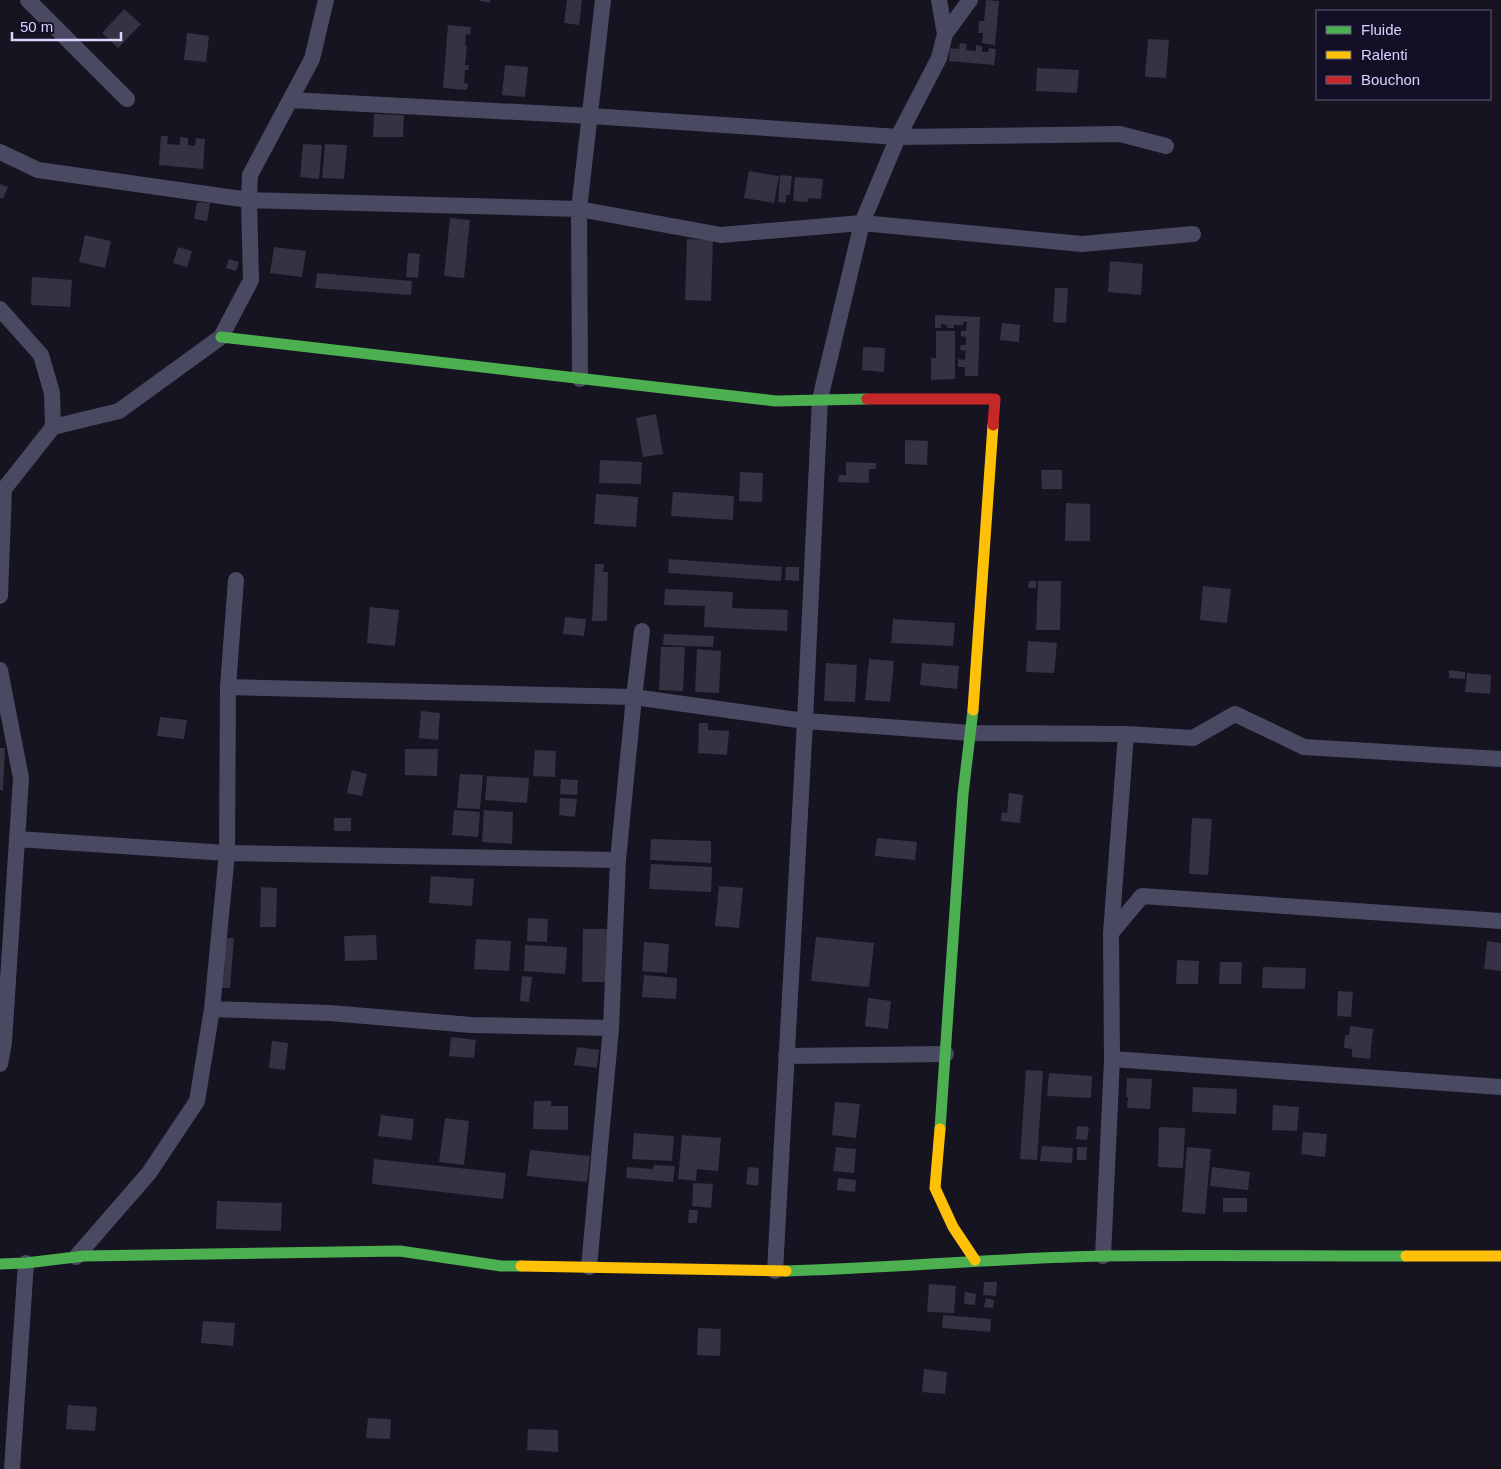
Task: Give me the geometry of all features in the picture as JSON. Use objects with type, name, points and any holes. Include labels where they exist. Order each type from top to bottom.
[{"type":"street","points":[[28,0],[127,99]]},
{"type":"street","points":[[0,596],[4,489],[53,426],[119,411],[221,337],[251,280],[250,176],[312,59],[326,0]]},
{"type":"street","points":[[580,379],[579,209],[603,0]]},
{"type":"street","points":[[939,0],[945,34]]},
{"type":"street","points":[[775,1271],[805,720],[820,399],[862,223],[898,137],[939,58],[945,34],[970,0]]},
{"type":"street","points":[[290,100],[591,116],[898,137],[1120,134],[1166,146]]},
{"type":"street","points":[[0,152],[38,170],[249,200],[579,209],[721,235],[862,223],[1082,244],[1193,234]]},
{"type":"street","points":[[0,309],[41,354],[52,393],[53,426]]},
{"type":"street","points":[[221,337],[776,401],[820,399],[995,399],[970,733],[963,794],[935,1188],[953,1227],[975,1260]]},
{"type":"street","points":[[76,1257],[149,1173],[197,1101],[212,1008],[227,854],[228,687],[236,580]]},
{"type":"street","points":[[589,1267],[611,1028],[618,860],[642,631]]},
{"type":"street","points":[[0,670],[21,778],[4,1032],[0,1064]]},
{"type":"street","points":[[228,687],[634,696],[805,720],[970,733],[1126,734],[1193,738],[1235,714],[1304,747],[1501,759]]},
{"type":"street","points":[[1103,1256],[1112,1059],[1111,932],[1126,734]]},
{"type":"street","points":[[17,839],[227,854],[618,860]]},
{"type":"street","points":[[1111,932],[1142,896],[1501,921]]},
{"type":"street","points":[[212,1008],[330,1013],[471,1025],[611,1028]]},
{"type":"street","points":[[786,1056],[946,1054]]},
{"type":"street","points":[[1112,1059],[1501,1087]]},
{"type":"street","points":[[0,1264],[76,1257],[400,1251],[501,1266],[775,1271],[859,1269],[975,1260],[1103,1256],[1501,1256]]},
{"type":"street","points":[[12,1469],[7,1450],[26,1263]]},
{"type":"building","points":[[477,0],[490,0],[490,3]]},
{"type":"building","points":[[567,0],[582,0],[579,25],[564,23]]},
{"type":"building","points":[[986,0],[999,1],[995,45],[982,43],[983,33],[978,33],[979,21],[984,21]]},
{"type":"building","points":[[124,9],[141,24],[118,48],[102,33]]},
{"type":"building","points":[[448,25],[471,27],[470,35],[466,34],[465,46],[467,46],[465,65],[469,65],[468,70],[465,70],[464,83],[468,84],[467,90],[443,88]]},
{"type":"building","points":[[187,33],[209,36],[206,62],[184,60]]},
{"type":"building","points":[[1148,39],[1169,40],[1166,78],[1145,77]]},
{"type":"building","points":[[960,43],[967,44],[966,50],[976,51],[976,45],[982,46],[982,52],[988,52],[989,48],[996,49],[994,65],[949,61],[950,48],[959,49]]},
{"type":"building","points":[[505,65],[528,67],[525,97],[502,95]]},
{"type":"building","points":[[1037,68],[1079,70],[1077,93],[1036,91]]},
{"type":"building","points":[[374,114],[404,115],[403,137],[373,137]]},
{"type":"building","points":[[161,136],[168,136],[167,144],[180,145],[180,137],[188,138],[188,145],[195,146],[196,138],[205,139],[203,169],[159,165]]},
{"type":"building","points":[[303,144],[322,145],[319,179],[300,177]]},
{"type":"building","points":[[325,144],[347,145],[344,179],[322,178]]},
{"type":"building","points":[[749,171],[779,176],[774,203],[744,198]]},
{"type":"building","points":[[780,175],[792,176],[790,195],[786,195],[786,203],[778,202]]},
{"type":"building","points":[[795,177],[823,179],[821,199],[808,198],[808,202],[793,201]]},
{"type":"building","points":[[0,184],[8,187],[3,199],[0,198]]},
{"type":"building","points":[[197,202],[210,203],[207,221],[194,219]]},
{"type":"building","points":[[450,218],[470,220],[464,278],[444,276]]},
{"type":"building","points":[[85,235],[111,241],[105,268],[79,262]]},
{"type":"building","points":[[687,239],[713,240],[711,301],[685,300]]},
{"type":"building","points":[[178,247],[192,251],[187,267],[173,263]]},
{"type":"building","points":[[274,247],[306,251],[302,277],[270,273]]},
{"type":"building","points":[[408,253],[420,254],[418,278],[406,277]]},
{"type":"building","points":[[229,259],[239,262],[236,271],[226,268]]},
{"type":"building","points":[[1110,261],[1143,264],[1141,295],[1108,292]]},
{"type":"building","points":[[317,273],[412,281],[411,295],[315,288]]},
{"type":"building","points":[[32,277],[72,280],[70,307],[31,305]]},
{"type":"building","points":[[1055,288],[1068,288],[1066,323],[1053,322]]},
{"type":"building","points":[[935,315],[980,317],[978,376],[965,376],[965,367],[958,367],[958,359],[965,360],[966,351],[960,350],[961,345],[966,345],[966,337],[961,336],[961,331],[966,331],[967,322],[963,322],[963,325],[954,325],[954,328],[947,328],[947,325],[941,324],[941,328],[935,328]]},
{"type":"building","points":[[1002,323],[1020,325],[1019,342],[1000,340]]},
{"type":"building","points":[[936,331],[955,331],[955,379],[931,380],[931,358],[936,358]]},
{"type":"building","points":[[863,347],[885,348],[884,372],[862,370]]},
{"type":"building","points":[[656,414],[663,454],[643,457],[636,418]]},
{"type":"building","points":[[905,440],[928,441],[927,465],[905,464]]},
{"type":"building","points":[[600,460],[642,462],[641,484],[599,483]]},
{"type":"building","points":[[846,462],[876,463],[876,469],[869,469],[869,483],[838,482],[839,475],[846,475]]},
{"type":"building","points":[[1041,470],[1062,470],[1062,489],[1042,489]]},
{"type":"building","points":[[740,472],[763,473],[762,502],[739,501]]},
{"type":"building","points":[[673,492],[734,496],[733,520],[671,516]]},
{"type":"building","points":[[596,494],[638,497],[636,527],[594,524]]},
{"type":"building","points":[[1066,503],[1090,504],[1090,541],[1065,541]]},
{"type":"building","points":[[669,559],[782,567],[781,581],[668,573]]},
{"type":"building","points":[[595,564],[604,564],[603,572],[608,572],[607,621],[592,621]]},
{"type":"building","points":[[786,567],[799,567],[799,581],[785,580]]},
{"type":"building","points":[[1029,581],[1036,581],[1036,588],[1028,588]]},
{"type":"building","points":[[1038,581],[1061,581],[1060,630],[1036,630]]},
{"type":"building","points":[[1203,586],[1231,589],[1227,623],[1200,620]]},
{"type":"building","points":[[665,589],[733,592],[732,608],[788,610],[787,631],[704,627],[705,606],[664,605]]},
{"type":"building","points":[[370,607],[399,610],[395,646],[367,643]]},
{"type":"building","points":[[565,617],[586,619],[584,636],[563,634]]},
{"type":"building","points":[[893,619],[955,623],[953,646],[891,643]]},
{"type":"building","points":[[664,634],[714,636],[713,647],[663,645]]},
{"type":"building","points":[[1028,641],[1057,643],[1054,673],[1026,672]]},
{"type":"building","points":[[661,647],[685,647],[683,691],[659,690]]},
{"type":"building","points":[[697,649],[721,651],[719,693],[695,692]]},
{"type":"building","points":[[869,659],[894,661],[890,702],[865,700]]},
{"type":"building","points":[[826,663],[857,665],[855,702],[824,701]]},
{"type":"building","points":[[922,663],[959,666],[957,689],[920,685]]},
{"type":"building","points":[[1449,670],[1465,672],[1465,679],[1449,678]]},
{"type":"building","points":[[1467,673],[1491,675],[1490,694],[1465,692]]},
{"type":"building","points":[[421,711],[440,713],[438,740],[419,738]]},
{"type":"building","points":[[160,717],[187,720],[184,739],[157,736]]},
{"type":"building","points":[[699,723],[708,723],[708,730],[729,731],[727,755],[698,753]]},
{"type":"building","points":[[0,748],[5,748],[3,790],[0,790]]},
{"type":"building","points":[[405,749],[438,749],[437,776],[405,775]]},
{"type":"building","points":[[535,750],[556,751],[555,777],[533,776]]},
{"type":"building","points":[[352,770],[367,774],[362,796],[347,793]]},
{"type":"building","points":[[460,774],[483,775],[480,809],[457,808]]},
{"type":"building","points":[[487,776],[529,778],[527,803],[485,800]]},
{"type":"building","points":[[561,779],[578,780],[577,795],[560,794]]},
{"type":"building","points":[[1009,793],[1023,795],[1020,823],[1001,821],[1002,812],[1007,813]]},
{"type":"building","points":[[560,798],[577,799],[575,817],[559,815]]},
{"type":"building","points":[[454,810],[480,812],[478,837],[452,835]]},
{"type":"building","points":[[484,810],[513,812],[512,844],[482,842]]},
{"type":"building","points":[[334,818],[351,818],[351,831],[334,831]]},
{"type":"building","points":[[1192,818],[1212,819],[1208,875],[1189,874]]},
{"type":"building","points":[[877,838],[917,842],[915,860],[875,856]]},
{"type":"building","points":[[651,839],[711,841],[711,863],[650,860]]},
{"type":"building","points":[[651,864],[712,867],[711,892],[649,889]]},
{"type":"building","points":[[431,876],[474,879],[472,906],[429,903]]},
{"type":"building","points":[[719,886],[743,888],[739,928],[715,926]]},
{"type":"building","points":[[261,887],[277,888],[276,927],[260,927]]},
{"type":"building","points":[[528,918],[548,919],[547,942],[527,941]]},
{"type":"building","points":[[583,929],[607,929],[606,982],[582,982]]},
{"type":"building","points":[[376,935],[377,960],[345,961],[344,936]]},
{"type":"building","points":[[816,937],[874,943],[869,987],[811,981]]},
{"type":"building","points":[[224,938],[234,938],[230,988],[220,988]]},
{"type":"building","points":[[476,939],[511,941],[509,971],[474,969]]},
{"type":"building","points":[[1487,941],[1501,943],[1501,971],[1484,969]]},
{"type":"building","points":[[644,942],[669,944],[667,973],[642,971]]},
{"type":"building","points":[[525,945],[567,947],[565,974],[524,971]]},
{"type":"building","points":[[1177,960],[1199,961],[1198,984],[1176,984]]},
{"type":"building","points":[[1220,962],[1242,962],[1241,984],[1219,984]]},
{"type":"building","points":[[1263,967],[1306,968],[1305,989],[1262,988]]},
{"type":"building","points":[[644,975],[677,978],[676,999],[642,997]]},
{"type":"building","points":[[522,976],[532,977],[529,1002],[520,1001]]},
{"type":"building","points":[[1338,991],[1353,992],[1351,1017],[1337,1016]]},
{"type":"building","points":[[868,998],[891,1001],[888,1029],[865,1026]]},
{"type":"building","points":[[1350,1026],[1373,1029],[1370,1059],[1352,1057],[1352,1049],[1344,1048],[1345,1035],[1349,1035]]},
{"type":"building","points":[[451,1037],[476,1040],[474,1058],[449,1056]]},
{"type":"building","points":[[272,1041],[288,1043],[285,1070],[269,1068]]},
{"type":"building","points":[[577,1047],[599,1050],[597,1068],[574,1065]]},
{"type":"building","points":[[1026,1070],[1043,1071],[1037,1160],[1020,1159]]},
{"type":"building","points":[[1049,1073],[1092,1076],[1091,1098],[1047,1096]]},
{"type":"building","points":[[1127,1078],[1152,1079],[1150,1109],[1127,1108]]},
{"type":"building","points":[[1193,1087],[1237,1089],[1236,1114],[1192,1112]]},
{"type":"building","points":[[534,1101],[551,1101],[551,1106],[568,1106],[568,1130],[533,1129]]},
{"type":"building","points":[[835,1102],[860,1104],[856,1138],[832,1135]]},
{"type":"building","points":[[1273,1105],[1299,1107],[1297,1131],[1272,1130]]},
{"type":"building","points":[[381,1115],[414,1119],[412,1140],[378,1136]]},
{"type":"building","points":[[445,1118],[469,1121],[464,1165],[439,1162]]},
{"type":"building","points":[[1077,1126],[1089,1127],[1087,1140],[1076,1139]]},
{"type":"building","points":[[1159,1127],[1185,1128],[1183,1168],[1158,1167]]},
{"type":"building","points":[[1303,1132],[1327,1134],[1325,1157],[1301,1154]]},
{"type":"building","points":[[634,1133],[674,1136],[672,1161],[632,1159]]},
{"type":"building","points":[[682,1135],[721,1138],[718,1171],[697,1169],[696,1181],[678,1179]]},
{"type":"building","points":[[1042,1146],[1073,1148],[1072,1163],[1040,1161]]},
{"type":"building","points":[[836,1147],[856,1149],[854,1173],[833,1171]]},
{"type":"building","points":[[1077,1147],[1087,1147],[1086,1160],[1077,1160]]},
{"type":"building","points":[[1187,1147],[1211,1149],[1205,1214],[1182,1212]]},
{"type":"building","points":[[530,1150],[590,1156],[587,1182],[527,1176]]},
{"type":"building","points":[[374,1159],[506,1173],[503,1199],[372,1184]]},
{"type":"building","points":[[654,1165],[675,1166],[673,1182],[626,1178],[627,1167],[653,1169]]},
{"type":"building","points":[[748,1167],[759,1168],[758,1186],[746,1184]]},
{"type":"building","points":[[1212,1167],[1250,1172],[1248,1190],[1210,1186]]},
{"type":"building","points":[[838,1178],[856,1180],[855,1192],[837,1190]]},
{"type":"building","points":[[693,1183],[713,1184],[711,1208],[692,1206]]},
{"type":"building","points":[[1223,1198],[1247,1198],[1247,1212],[1223,1212]]},
{"type":"building","points":[[217,1201],[282,1203],[281,1231],[216,1229]]},
{"type":"building","points":[[689,1210],[698,1210],[697,1223],[688,1223]]},
{"type":"building","points":[[984,1282],[997,1282],[996,1296],[983,1295]]},
{"type":"building","points":[[929,1284],[956,1286],[954,1313],[927,1312]]},
{"type":"building","points":[[965,1292],[976,1294],[975,1305],[964,1304]]},
{"type":"building","points":[[986,1298],[994,1300],[993,1308],[984,1307]]},
{"type":"building","points":[[943,1315],[991,1319],[990,1332],[942,1328]]},
{"type":"building","points":[[203,1321],[235,1323],[233,1346],[201,1343]]},
{"type":"building","points":[[698,1328],[721,1329],[720,1356],[697,1355]]},
{"type":"building","points":[[924,1369],[947,1372],[945,1394],[922,1392]]},
{"type":"building","points":[[68,1405],[97,1407],[95,1431],[66,1429]]},
{"type":"building","points":[[368,1418],[391,1419],[390,1439],[366,1438]]},
{"type":"building","points":[[528,1429],[558,1430],[558,1452],[527,1450]]},
{"type":"traffic: fast","points":[[221,337],[776,401],[867,399]]},
{"type":"traffic: fast","points":[[940,1129],[963,794],[973,710]]},
{"type":"traffic: fast","points":[[0,1264],[84,1256],[400,1251],[501,1266],[521,1266]]},
{"type":"traffic: fast","points":[[786,1271],[1103,1256],[1406,1256]]},
{"type":"traffic: slow","points":[[973,710],[993,425]]},
{"type":"traffic: slow","points":[[940,1129],[935,1188],[953,1227],[975,1260]]},
{"type":"traffic: slow","points":[[1406,1256],[1501,1256]]},
{"type":"traffic: slow","points":[[521,1266],[786,1271]]},
{"type":"traffic: jam","points":[[867,399],[995,399],[993,425]]}]
